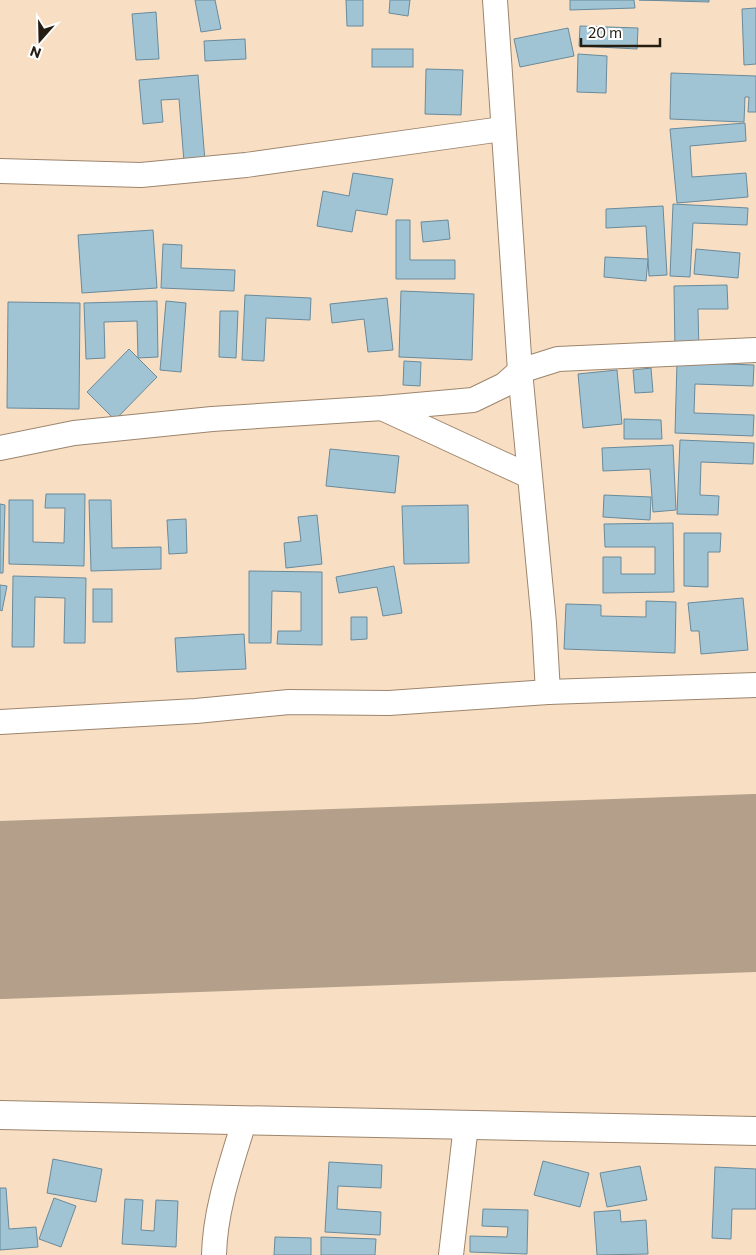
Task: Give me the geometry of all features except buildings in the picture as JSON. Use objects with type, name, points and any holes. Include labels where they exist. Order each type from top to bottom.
[{"type":"street","points":[[495,0],[502,129],[520,371],[544,623],[548,692]]},
{"type":"street","points":[[0,171],[141,175],[246,165],[502,129]]},
{"type":"street","points":[[0,448],[74,433],[221,418],[382,408],[472,400],[504,384],[520,371],[558,359],[756,350]]},
{"type":"street","points":[[382,408],[529,476]]},
{"type":"street","points":[[0,722],[196,711],[289,702],[389,703],[548,692],[756,685]]},
{"type":"street","points":[[0,1115],[244,1122],[756,1131]]},
{"type":"street","points":[[214,1255],[215,1236],[226,1183],[244,1122]]},
{"type":"street","points":[[452,1255],[466,1125]]},
{"type":"runway","points":[[0,910],[756,883]]}]
